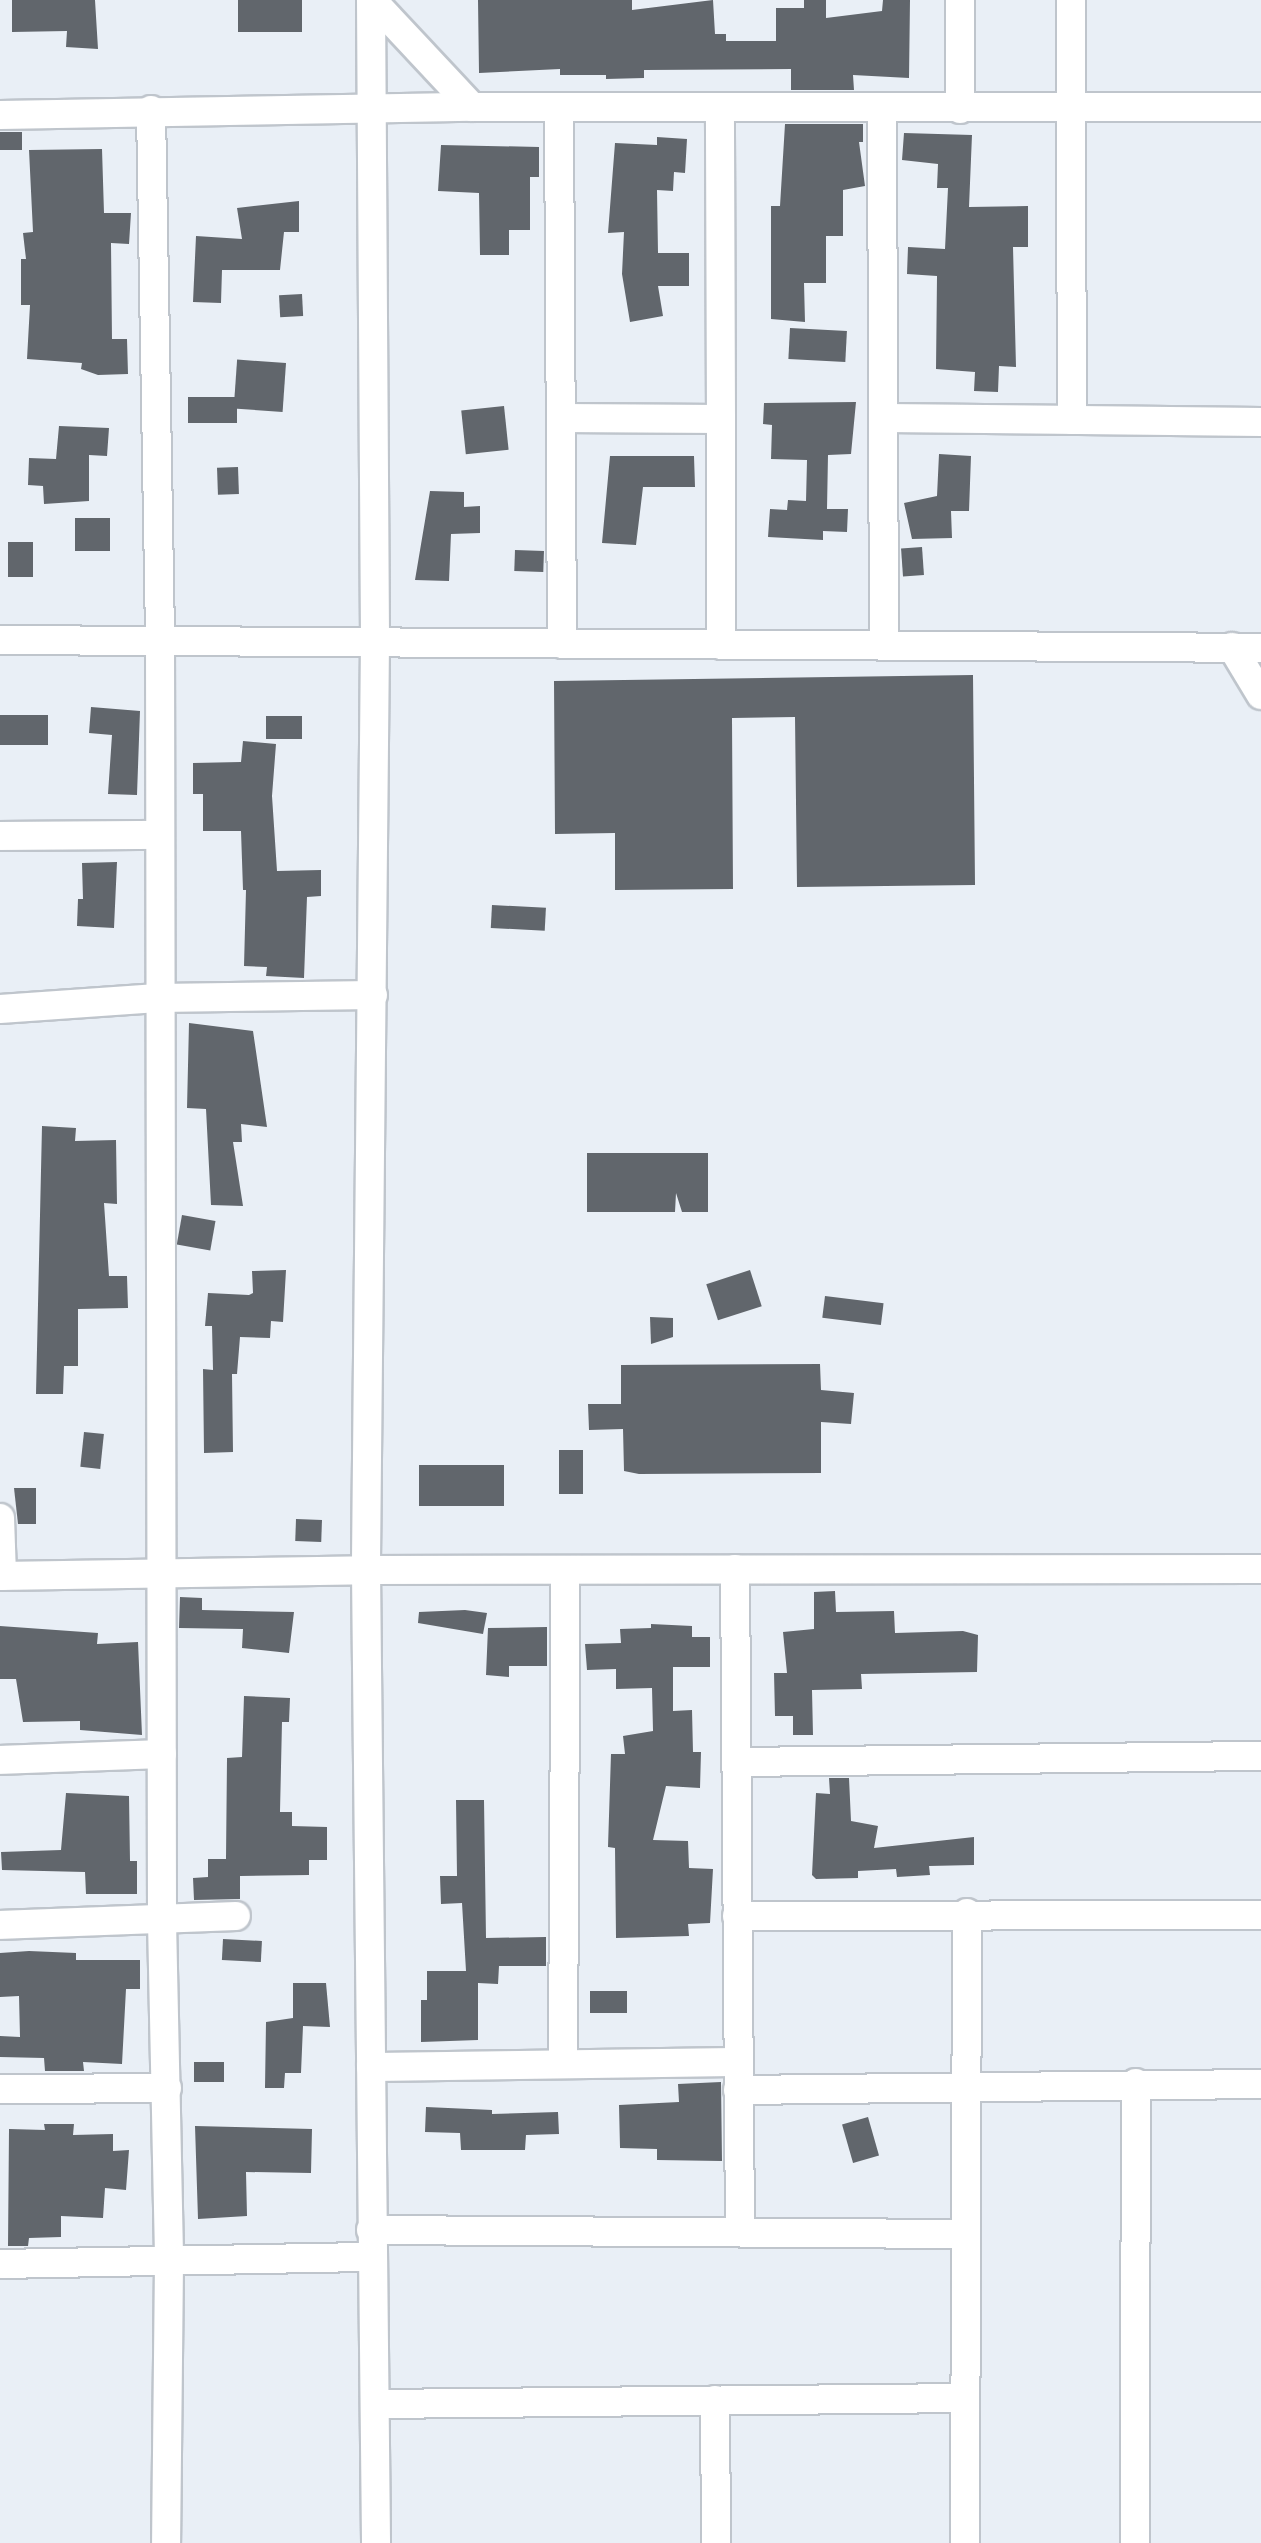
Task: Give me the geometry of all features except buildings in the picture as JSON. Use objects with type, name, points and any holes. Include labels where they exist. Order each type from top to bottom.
[{"type":"street","points":[[371,0],[472,107]]},
{"type":"street","points":[[371,0],[375,108],[376,641],[366,1570],[376,2543]]},
{"type":"street","points":[[960,0],[960,108]]},
{"type":"street","points":[[1071,0],[1072,420]]},
{"type":"street","points":[[0,115],[472,107],[1261,107]]},
{"type":"street","points":[[882,109],[884,644]]},
{"type":"street","points":[[152,110],[160,638],[162,1921],[169,2262],[166,2543]]},
{"type":"street","points":[[559,110],[562,644]]},
{"type":"street","points":[[720,110],[721,645]]},
{"type":"street","points":[[562,418],[721,420]]},
{"type":"street","points":[[886,418],[1261,422]]},
{"type":"street","points":[[0,640],[160,638],[1261,648]]},
{"type":"street","points":[[1232,647],[1261,694]]},
{"type":"street","points":[[0,836],[159,836]]},
{"type":"street","points":[[0,1009],[158,998],[374,995]]},
{"type":"street","points":[[0,1518],[1,1576],[366,1570],[1261,1569]]},
{"type":"street","points":[[563,2062],[566,1570]]},
{"type":"street","points":[[735,1570],[740,2232]]},
{"type":"street","points":[[0,1760],[162,1754]]},
{"type":"street","points":[[737,1762],[1261,1756]]},
{"type":"street","points":[[964,2543],[966,1913]]},
{"type":"street","points":[[737,1916],[1261,1914]]},
{"type":"street","points":[[0,1924],[236,1916]]},
{"type":"street","points":[[372,2067],[563,2062],[738,2076],[966,2084],[1261,2084]]},
{"type":"street","points":[[1135,2543],[1136,2083]]},
{"type":"street","points":[[0,2088],[166,2088]]},
{"type":"street","points":[[0,2264],[169,2262],[371,2244],[740,2232],[964,2234]]},
{"type":"street","points":[[375,2404],[964,2398]]},
{"type":"street","points":[[715,2400],[716,2543]]}]
